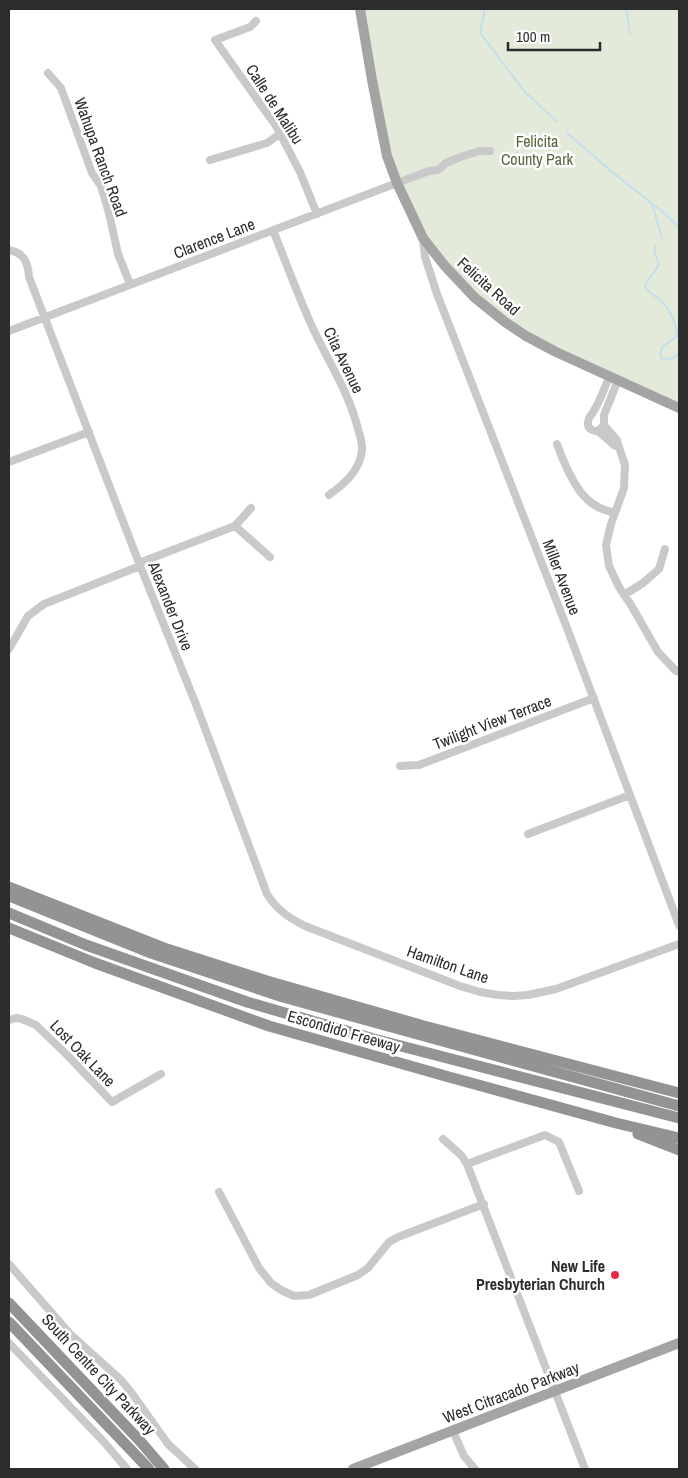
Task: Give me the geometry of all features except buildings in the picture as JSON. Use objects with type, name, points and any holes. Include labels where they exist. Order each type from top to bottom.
[{"type":"highway","name":"Escondido Freeway","points":[[9,886],[167,949],[267,981],[424,1026],[679,1093]]},
{"type":"highway","points":[[9,896],[148,952],[283,997],[679,1106]]},
{"type":"highway","points":[[9,913],[86,945],[247,1002],[374,1039],[679,1118]]},
{"type":"highway","name":"Escondido Freeway","points":[[9,928],[96,963],[270,1026],[458,1080],[679,1138]]},
{"type":"highway","points":[[616,1123],[640,1135],[679,1150]]},
{"type":"highway","name":"South Centre City Parkway","points":[[9,1303],[134,1434],[164,1469]]},
{"type":"highway","name":"South Centre City Parkway","points":[[9,1322],[149,1469]]},
{"type":"main road","name":"Felicita Road","points":[[360,9],[387,156],[397,183],[423,238],[444,265],[474,297],[526,336],[679,408]]},
{"type":"main road","name":"West Citracado Parkway","points":[[353,1469],[679,1343]]},
{"type":"street","name":"Calle de Malibu","points":[[256,21],[250,27],[215,40],[276,126],[300,172],[317,214]]},
{"type":"street","name":"Wahupa Ranch Road","points":[[48,73],[60,88],[92,173],[100,186],[109,213],[118,254],[130,284]]},
{"type":"street","points":[[210,160],[267,143],[280,134]]},
{"type":"street","name":"Clarence Lane","points":[[9,331],[397,183],[429,171],[438,170],[446,163],[480,151],[490,151]]},
{"type":"street","name":"Cita Avenue","points":[[273,230],[307,316],[344,388],[362,443],[362,451],[356,468],[346,483],[328,495]]},
{"type":"street","name":"Miller Avenue","points":[[423,238],[425,258],[437,294],[594,698],[679,925]]},
{"type":"street","name":"Alexander Drive","points":[[9,250],[18,252],[28,266],[29,277],[139,565],[197,708],[267,894],[274,904]]},
{"type":"street","points":[[614,378],[604,415],[604,425],[617,440],[625,465],[624,488],[606,545],[609,566],[658,652],[679,672]]},
{"type":"street","points":[[614,378],[594,412],[588,418],[587,424],[589,428],[598,431],[619,447]]},
{"type":"street","points":[[598,431],[604,425]]},
{"type":"street","points":[[9,462],[89,432]]},
{"type":"street","points":[[557,444],[561,456],[576,484],[587,500],[600,508],[615,512]]},
{"type":"street","points":[[9,649],[28,616],[44,604],[235,526],[251,508]]},
{"type":"street","points":[[235,526],[270,557]]},
{"type":"street","points":[[624,595],[643,583],[658,569],[665,549]]},
{"type":"street","name":"Twilight View Terrace","points":[[400,766],[419,765],[594,698]]},
{"type":"street","points":[[528,834],[630,795]]},
{"type":"street","name":"Hamilton Lane","points":[[274,904],[285,915],[305,926],[460,986],[498,995],[528,995],[556,990],[679,944]]},
{"type":"street","name":"Lost Oak Lane","points":[[9,1020],[22,1019],[36,1025],[112,1102],[161,1074]]},
{"type":"street","points":[[467,1164],[545,1134],[559,1142],[579,1192]]},
{"type":"street","points":[[443,1140],[461,1155],[467,1164],[586,1469]]},
{"type":"street","points":[[219,1192],[259,1268],[271,1283],[294,1296],[309,1295],[358,1275],[368,1268],[389,1242],[484,1204]]},
{"type":"street","name":"South Centre City Parkway","points":[[9,1264],[70,1334],[121,1380],[168,1444],[195,1469]]},
{"type":"street","points":[[9,1343],[104,1442],[127,1469]]},
{"type":"street","points":[[453,1431],[464,1456],[475,1469]]},
{"type":"green space","name":"Felicita County Park","points":[[360,9],[679,9],[679,408],[526,336],[444,265],[397,183]]},
{"type":"waterway","points":[[485,9],[480,33],[524,91],[556,121]]},
{"type":"waterway","points":[[626,9],[630,34]]},
{"type":"waterway","points":[[567,133],[679,227]]},
{"type":"waterway","points":[[652,204],[662,238]]},
{"type":"waterway","points":[[656,246],[654,251],[659,264],[645,287],[666,307],[676,326],[677,336],[663,346],[660,353],[662,359],[676,357],[679,354]]},
{"type":"place","name":"New Life Presbyterian Church","points":[[615,1275]]}]
